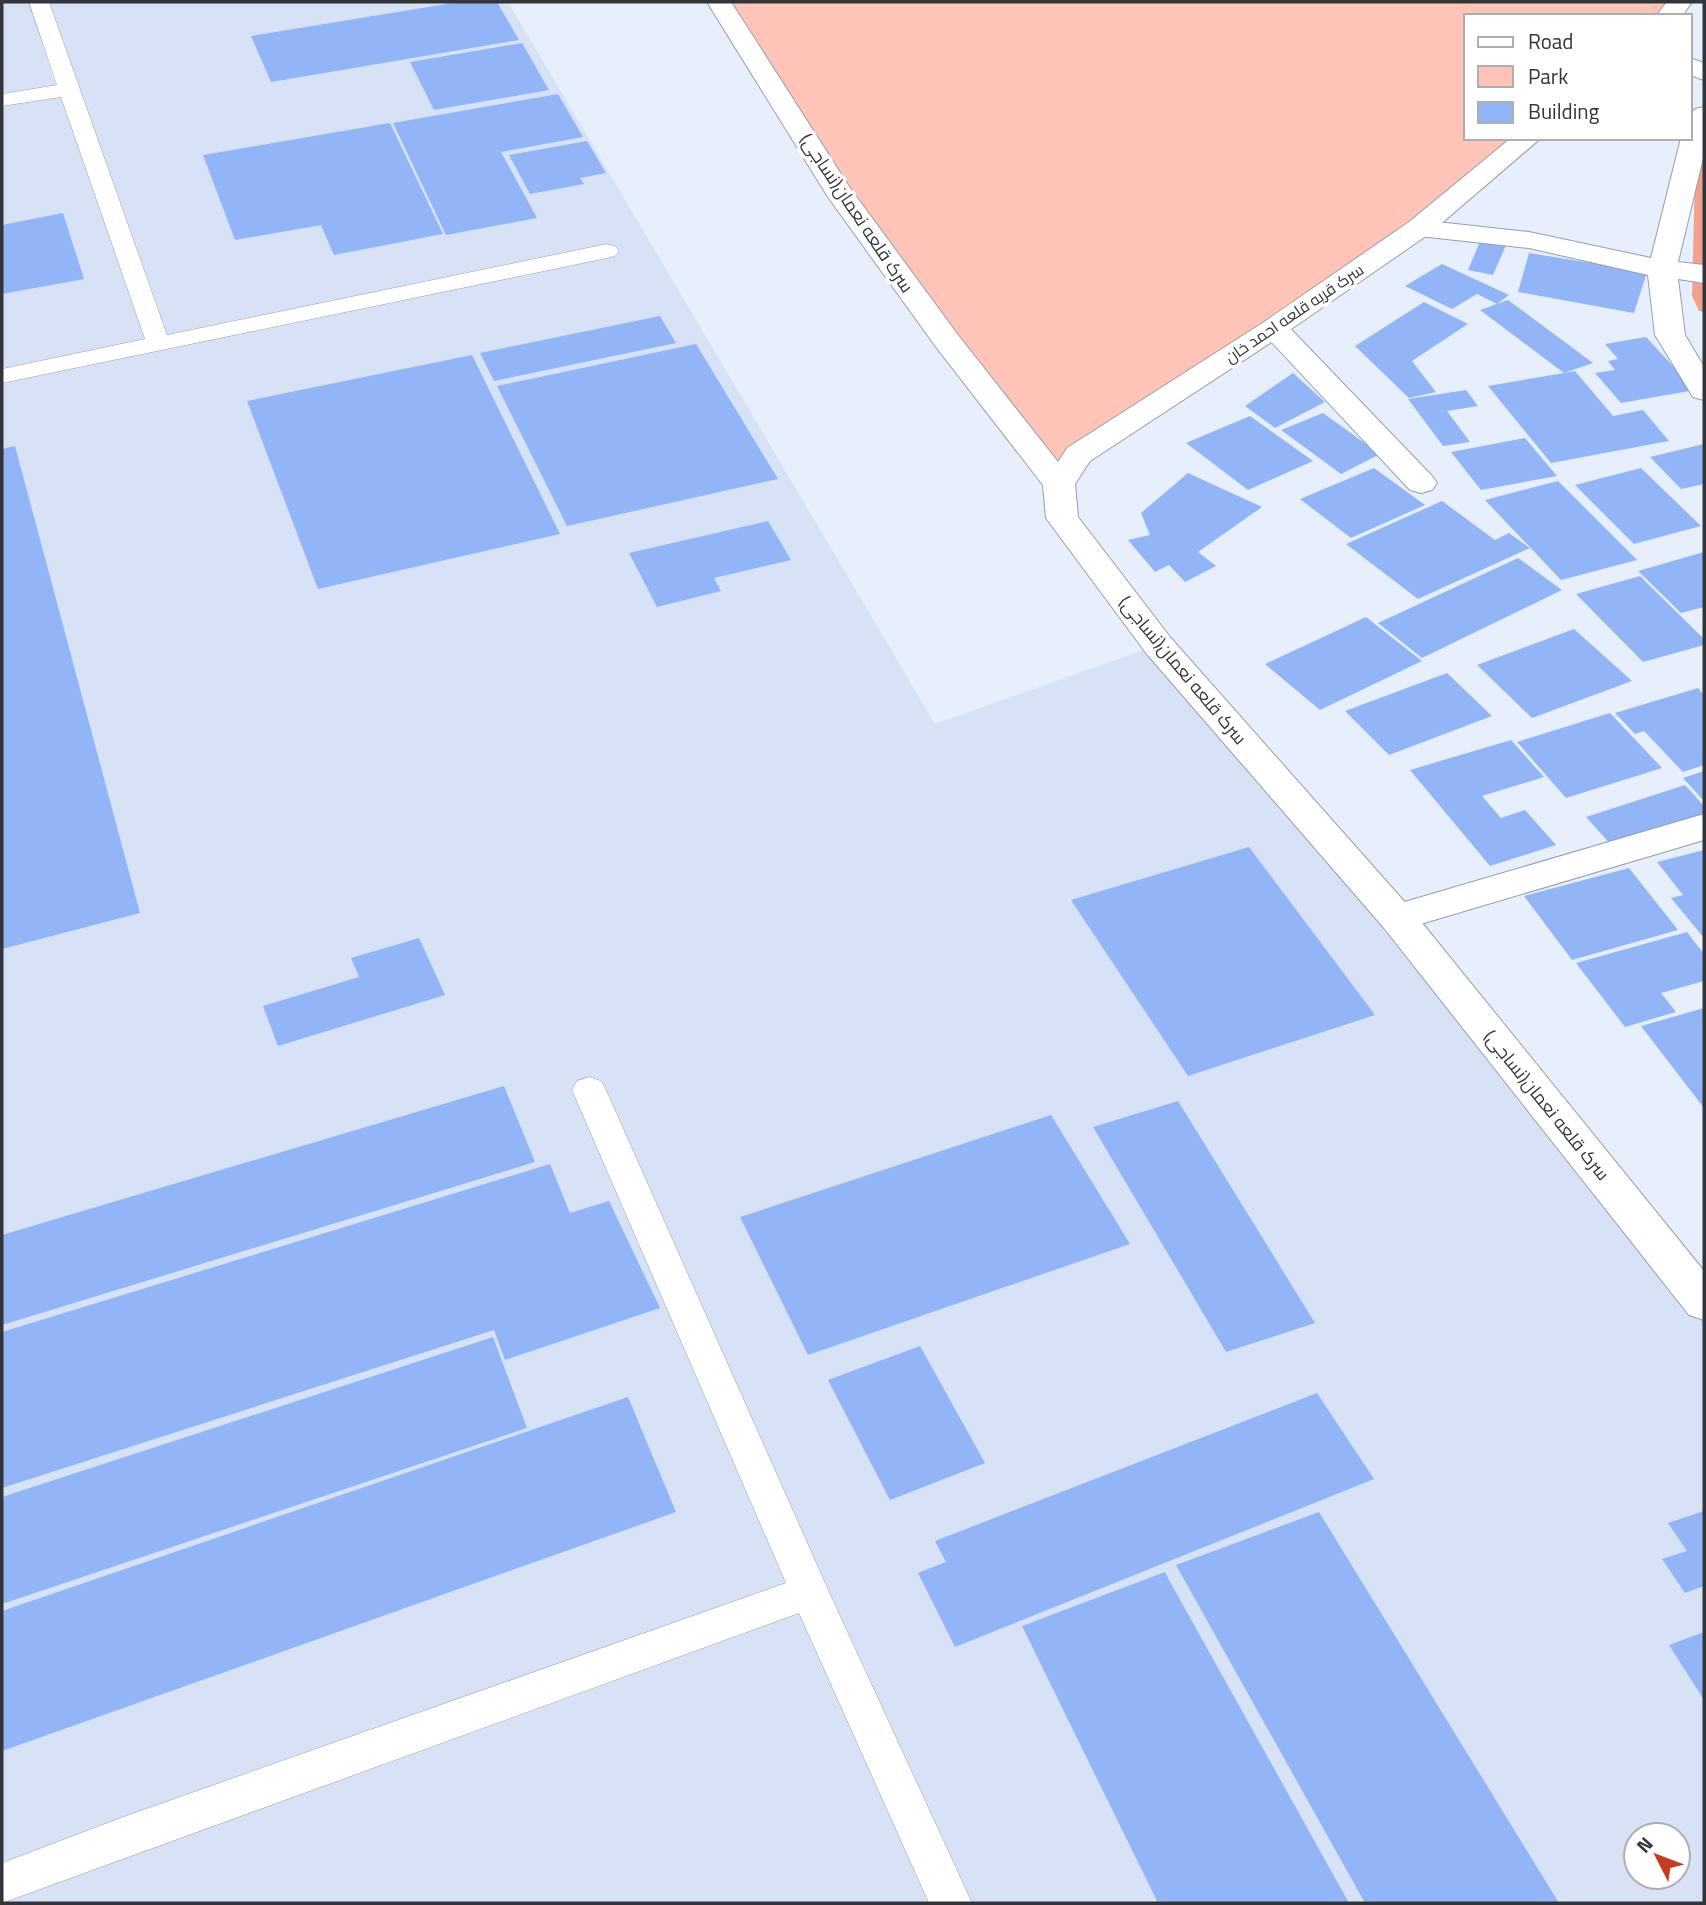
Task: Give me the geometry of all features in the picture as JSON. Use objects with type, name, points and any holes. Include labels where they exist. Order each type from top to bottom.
[{"type":"street","name":"سرک قلعه نعمان(نساجی)","points":[[719,2],[838,191],[947,341],[1059,484],[1062,518],[1158,645],[1397,919],[1704,1302]]},
{"type":"street","points":[[1704,115],[1696,134],[1662,269],[1670,335],[1704,391]]},
{"type":"street","name":"سرک قریه قلعه احمد خان","points":[[1059,484],[1078,455],[1274,328],[1419,228],[1526,140]]},
{"type":"street","points":[[1419,228],[1529,240],[1662,269],[1704,274]]},
{"type":"street","points":[[1274,328],[1421,483]]},
{"type":"street","points":[[1397,919],[1704,827]]},
{"type":"lane","points":[[39,2],[158,343]]},
{"type":"lane","points":[[2,100],[70,89]]},
{"type":"lane","points":[[2,376],[607,251]]},
{"type":"lane","points":[[589,1090],[809,1592],[951,1903]]},
{"type":"lane","points":[[2,1883],[139,1831],[809,1592]]},
{"type":"shaded area","points":[[2,2],[508,2],[935,724],[1158,645],[1397,918],[1704,1302],[1704,1903],[2,1903]]},
{"type":"green space","points":[[719,2],[1680,2],[1670,14],[1464,14],[1464,140],[1526,140],[1419,228],[1078,455],[1059,484],[838,191]]},
{"type":"building","points":[[459,2],[497,2],[519,40],[271,82],[251,36]]},
{"type":"building","points":[[522,43],[549,90],[434,110],[410,62]]},
{"type":"building","points":[[558,94],[583,137],[501,152],[537,218],[446,235],[393,123]]},
{"type":"building","points":[[390,123],[443,234],[334,255],[321,225],[235,240],[203,155]]},
{"type":"building","points":[[587,141],[606,173],[580,178],[584,184],[530,194],[509,155]]},
{"type":"building","points":[[63,213],[84,279],[2,294],[2,225]]},
{"type":"building","points":[[1481,239],[1507,243],[1493,275],[1468,270]]},
{"type":"building","points":[[1529,253],[1647,272],[1634,313],[1518,292]]},
{"type":"building","points":[[1442,264],[1509,295],[1497,304],[1477,294],[1452,309],[1405,286]]},
{"type":"building","points":[[1508,300],[1593,363],[1564,373],[1480,310]]},
{"type":"building","points":[[1424,302],[1468,324],[1412,361],[1436,392],[1409,398],[1355,346]]},
{"type":"building","points":[[660,316],[676,343],[494,381],[480,353]]},
{"type":"building","points":[[1646,337],[1695,390],[1621,403],[1595,373],[1615,370],[1608,361],[1618,359],[1605,344]]},
{"type":"building","points":[[696,344],[778,479],[567,526],[497,386]]},
{"type":"building","points":[[472,355],[560,534],[318,589],[247,401]]},
{"type":"building","points":[[1575,371],[1613,416],[1643,410],[1669,441],[1551,463],[1488,386]]},
{"type":"building","points":[[1293,373],[1325,402],[1275,428],[1245,406]]},
{"type":"building","points":[[1466,390],[1478,406],[1447,411],[1470,442],[1443,446],[1408,399]]},
{"type":"building","points":[[1323,413],[1380,454],[1341,474],[1281,430]]},
{"type":"building","points":[[1250,416],[1313,461],[1248,490],[1186,443]]},
{"type":"building","points":[[1525,438],[1557,476],[1481,490],[1451,452]]},
{"type":"building","points":[[1704,444],[1704,484],[1681,489],[1650,457]]},
{"type":"building","points":[[15,446],[140,913],[2,949],[2,449]]},
{"type":"building","points":[[1374,468],[1425,505],[1351,538],[1300,499]]},
{"type":"building","points":[[1641,468],[1701,526],[1634,544],[1575,485]]},
{"type":"building","points":[[1188,473],[1262,507],[1198,552],[1216,566],[1185,582],[1169,565],[1155,572],[1128,540],[1150,535],[1141,513]]},
{"type":"building","points":[[1558,481],[1637,560],[1561,580],[1485,500]]},
{"type":"building","points":[[1442,501],[1495,540],[1509,533],[1530,548],[1418,599],[1346,544]]},
{"type":"building","points":[[768,521],[791,560],[714,578],[721,591],[657,607],[629,553]]},
{"type":"building","points":[[1704,552],[1704,607],[1681,613],[1638,571]]},
{"type":"building","points":[[1518,558],[1562,590],[1422,658],[1378,623]]},
{"type":"building","points":[[1640,576],[1704,639],[1704,645],[1643,662],[1576,594]]},
{"type":"building","points":[[1366,617],[1422,661],[1320,710],[1265,664]]},
{"type":"building","points":[[1574,629],[1632,681],[1532,718],[1477,665]]},
{"type":"building","points":[[1447,673],[1492,716],[1389,755],[1345,711]]},
{"type":"building","points":[[1698,688],[1704,695],[1704,765],[1683,772],[1644,731],[1635,734],[1615,713]]},
{"type":"building","points":[[1610,713],[1662,768],[1566,798],[1517,742]]},
{"type":"building","points":[[1511,740],[1544,777],[1482,796],[1501,818],[1525,810],[1556,845],[1490,866],[1410,770]]},
{"type":"building","points":[[1704,771],[1704,801],[1683,778]]},
{"type":"building","points":[[1685,785],[1704,806],[1704,816],[1612,846],[1586,817]]},
{"type":"building","points":[[1249,847],[1375,1015],[1188,1076],[1071,900]]},
{"type":"building","points":[[1704,850],[1704,938],[1671,898],[1683,895],[1657,862]]},
{"type":"building","points":[[1629,868],[1678,930],[1572,960],[1524,896]]},
{"type":"building","points":[[1687,932],[1704,954],[1704,981],[1661,993],[1676,1012],[1625,1027],[1576,963]]},
{"type":"building","points":[[419,938],[445,995],[278,1046],[263,1006],[359,977],[351,958]]},
{"type":"building","points":[[1704,1008],[1704,1108],[1641,1026]]},
{"type":"building","points":[[504,1086],[535,1162],[2,1325],[2,1235]]},
{"type":"building","points":[[1178,1101],[1315,1323],[1226,1352],[1093,1127]]},
{"type":"building","points":[[1051,1115],[1130,1244],[808,1355],[740,1217]]},
{"type":"building","points":[[550,1164],[570,1213],[609,1201],[660,1308],[505,1360],[494,1330],[2,1488],[2,1332]]},
{"type":"building","points":[[493,1337],[527,1428],[2,1604],[2,1497]]},
{"type":"building","points":[[920,1346],[985,1463],[890,1500],[828,1380]]},
{"type":"building","points":[[1317,1393],[1374,1479],[955,1647],[918,1573],[946,1562],[935,1541]]},
{"type":"building","points":[[628,1397],[676,1512],[2,1751],[2,1611]]},
{"type":"building","points":[[1704,1511],[1704,1586],[1685,1593],[1662,1559],[1687,1551],[1668,1523]]},
{"type":"building","points":[[1319,1512],[1559,1903],[1365,1903],[1176,1565]]},
{"type":"building","points":[[1165,1572],[1349,1903],[1158,1903],[1022,1626]]},
{"type":"building","points":[[1704,1632],[1704,1700],[1669,1645]]},
{"type":"waterway","points":[[1704,128],[1699,296],[1704,308]]}]
